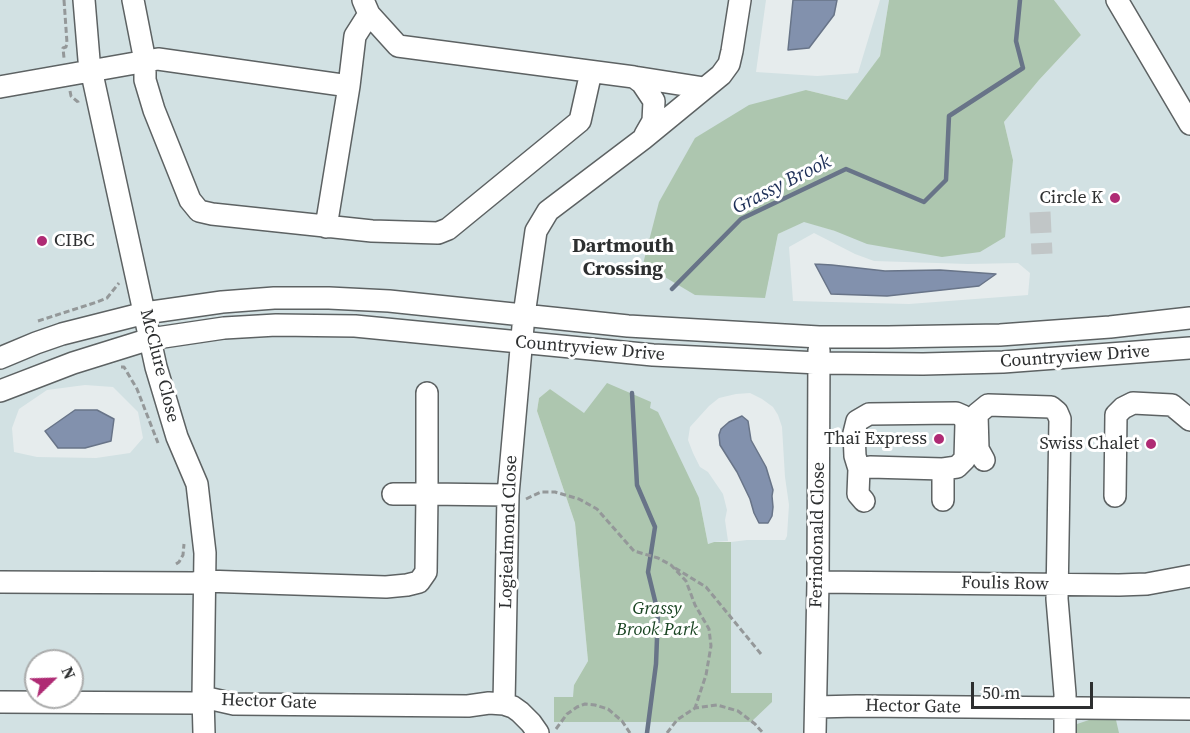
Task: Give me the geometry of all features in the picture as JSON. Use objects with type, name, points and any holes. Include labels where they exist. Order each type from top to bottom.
[{"type":"street","name":"McClure Close","points":[[84,0],[89,60],[150,339],[177,437],[197,484],[205,553],[204,733]]},
{"type":"street","points":[[134,0],[145,61],[145,80],[154,110],[190,201],[200,211],[212,214],[372,231],[438,233],[448,228],[580,121],[591,72]]},
{"type":"street","name":"Logiealmond Close","points":[[504,704],[521,343],[536,231],[548,211],[643,139],[721,75],[729,64],[740,0]]},
{"type":"street","points":[[1117,0],[1190,124]]},
{"type":"street","points":[[326,227],[355,36],[366,7],[398,46],[705,88]]},
{"type":"street","points":[[0,87],[158,59],[349,86]]},
{"type":"street","points":[[634,77],[642,83],[654,102],[653,121],[643,139]]},
{"type":"street","name":"Countryview Drive","points":[[0,358],[62,334],[145,313],[248,299],[329,298],[400,302],[664,329],[819,337],[1000,335],[1110,327],[1190,318]]},
{"type":"street","name":"Countryview Drive","points":[[0,391],[73,363],[150,339],[224,328],[302,324],[381,328],[653,355],[819,363],[1003,362],[1190,348]]},
{"type":"street","name":"Ferindonald Close","points":[[815,733],[819,337]]},
{"type":"street","points":[[0,582],[193,583],[204,581],[386,586],[419,582],[426,572],[427,393]]},
{"type":"street","points":[[1115,496],[1116,416],[1123,408],[1133,403],[1172,405],[1190,420]]},
{"type":"street","points":[[984,460],[978,449],[977,414],[988,405],[1051,407],[1057,412],[1060,419],[1058,605],[1065,733]]},
{"type":"street","points":[[859,469],[957,467],[965,459],[966,423],[963,416],[956,413],[869,414],[857,421],[854,433],[855,456],[859,469],[858,494],[864,501]]},
{"type":"street","points":[[943,469],[943,500]]},
{"type":"street","points":[[393,494],[515,498]]},
{"type":"street","name":"Foulis Row","points":[[818,582],[1119,585],[1147,584],[1190,576]]},
{"type":"street","name":"Hector Gate","points":[[0,702],[197,703],[203,697],[234,704],[468,706],[489,703],[504,704]]},
{"type":"street","points":[[504,704],[520,712],[537,733]]},
{"type":"street","name":"Hector Gate","points":[[816,707],[1190,709]]},
{"type":"path","points":[[64,0],[67,43],[63,48],[71,96],[79,106]]},
{"type":"path","points":[[29,325],[48,317],[98,303],[114,291],[121,278]]},
{"type":"path","points":[[116,366],[124,367],[138,389],[160,447]]},
{"type":"path","points":[[515,498],[541,492],[555,492],[579,499],[597,509],[634,551],[658,558],[706,587],[761,654]]},
{"type":"path","points":[[174,565],[183,555],[184,540]]},
{"type":"path","points":[[671,565],[686,581],[695,605],[709,629],[711,646],[706,675],[695,708]]},
{"type":"path","points":[[555,733],[567,714],[577,706],[585,704],[608,710],[622,721],[630,733]]},
{"type":"path","points":[[667,733],[676,720],[695,708],[717,705],[738,711],[763,733]]},
{"type":"shaded area","points":[[0,0],[766,0],[756,72],[817,76],[858,73],[880,0],[889,0],[880,56],[847,100],[806,90],[765,298],[778,234],[804,221],[835,231],[1013,160],[1004,122],[1081,35],[1054,0],[1190,0],[1190,733],[0,733]],"holes":[[[814,233],[874,261],[1018,263],[1030,273],[1028,295],[909,304],[793,301],[789,247]],[[85,385],[113,387],[138,412],[143,438],[130,453],[96,458],[37,457],[14,452],[12,428],[19,409],[47,390]],[[550,389],[699,498],[708,544],[728,541],[725,520],[727,510],[723,494],[708,472],[700,467],[693,453],[688,440],[690,427],[719,398],[750,393],[773,407],[782,427],[789,505],[787,536],[785,540],[731,542],[731,693],[772,693],[554,722],[554,697],[574,697],[574,685],[588,661],[575,523],[537,411],[539,398]]]},
{"type":"green space","points":[[889,0],[1054,0],[1081,35],[1004,122],[1013,160],[1005,237],[980,252],[942,257],[867,244],[804,222],[778,234],[765,298],[695,295],[643,264],[659,202],[695,138],[749,105],[806,90],[847,100],[880,56]]},
{"type":"green space","name":"Grassy Brook Park","points":[[607,383],[651,402],[650,408],[658,412],[699,498],[708,544],[731,542],[731,693],[772,693],[772,702],[751,722],[554,722],[554,697],[573,697],[574,685],[588,661],[575,523],[537,411],[539,398],[550,389],[584,413]]},
{"type":"green space","points":[[1089,720],[1116,720],[1119,733],[1076,733],[1077,724]]},
{"type":"water","points":[[793,0],[837,0],[834,15],[809,48],[788,50]]},
{"type":"water","points":[[815,264],[885,271],[940,270],[996,274],[979,286],[887,296],[831,294]]},
{"type":"water","points":[[75,410],[97,410],[114,419],[111,441],[85,448],[58,448],[45,431]]},
{"type":"water","points":[[742,416],[748,421],[751,440],[766,467],[773,490],[772,516],[768,523],[759,523],[737,472],[720,445],[721,429]]},
{"type":"waterway","name":"Grassy Brook","points":[[672,289],[741,219],[846,169],[924,202],[946,180],[949,116],[1023,68],[1016,41],[1020,0]]},
{"type":"waterway","name":"Grassy Brook","points":[[632,393],[637,485],[655,527],[648,572],[658,613],[656,664],[647,733]]},
{"type":"tunnel","points":[[1040,212],[1042,254]]},
{"type":"place","name":"Circle K","points":[[1115,198]]},
{"type":"place","name":"CIBC","points":[[42,241]]},
{"type":"place","name":"Thaï Express","points":[[939,439]]},
{"type":"place","name":"Swiss Chalet","points":[[1151,444]]},
{"type":"district","name":"Dartmouth Crossing","points":[[623,258]]}]
